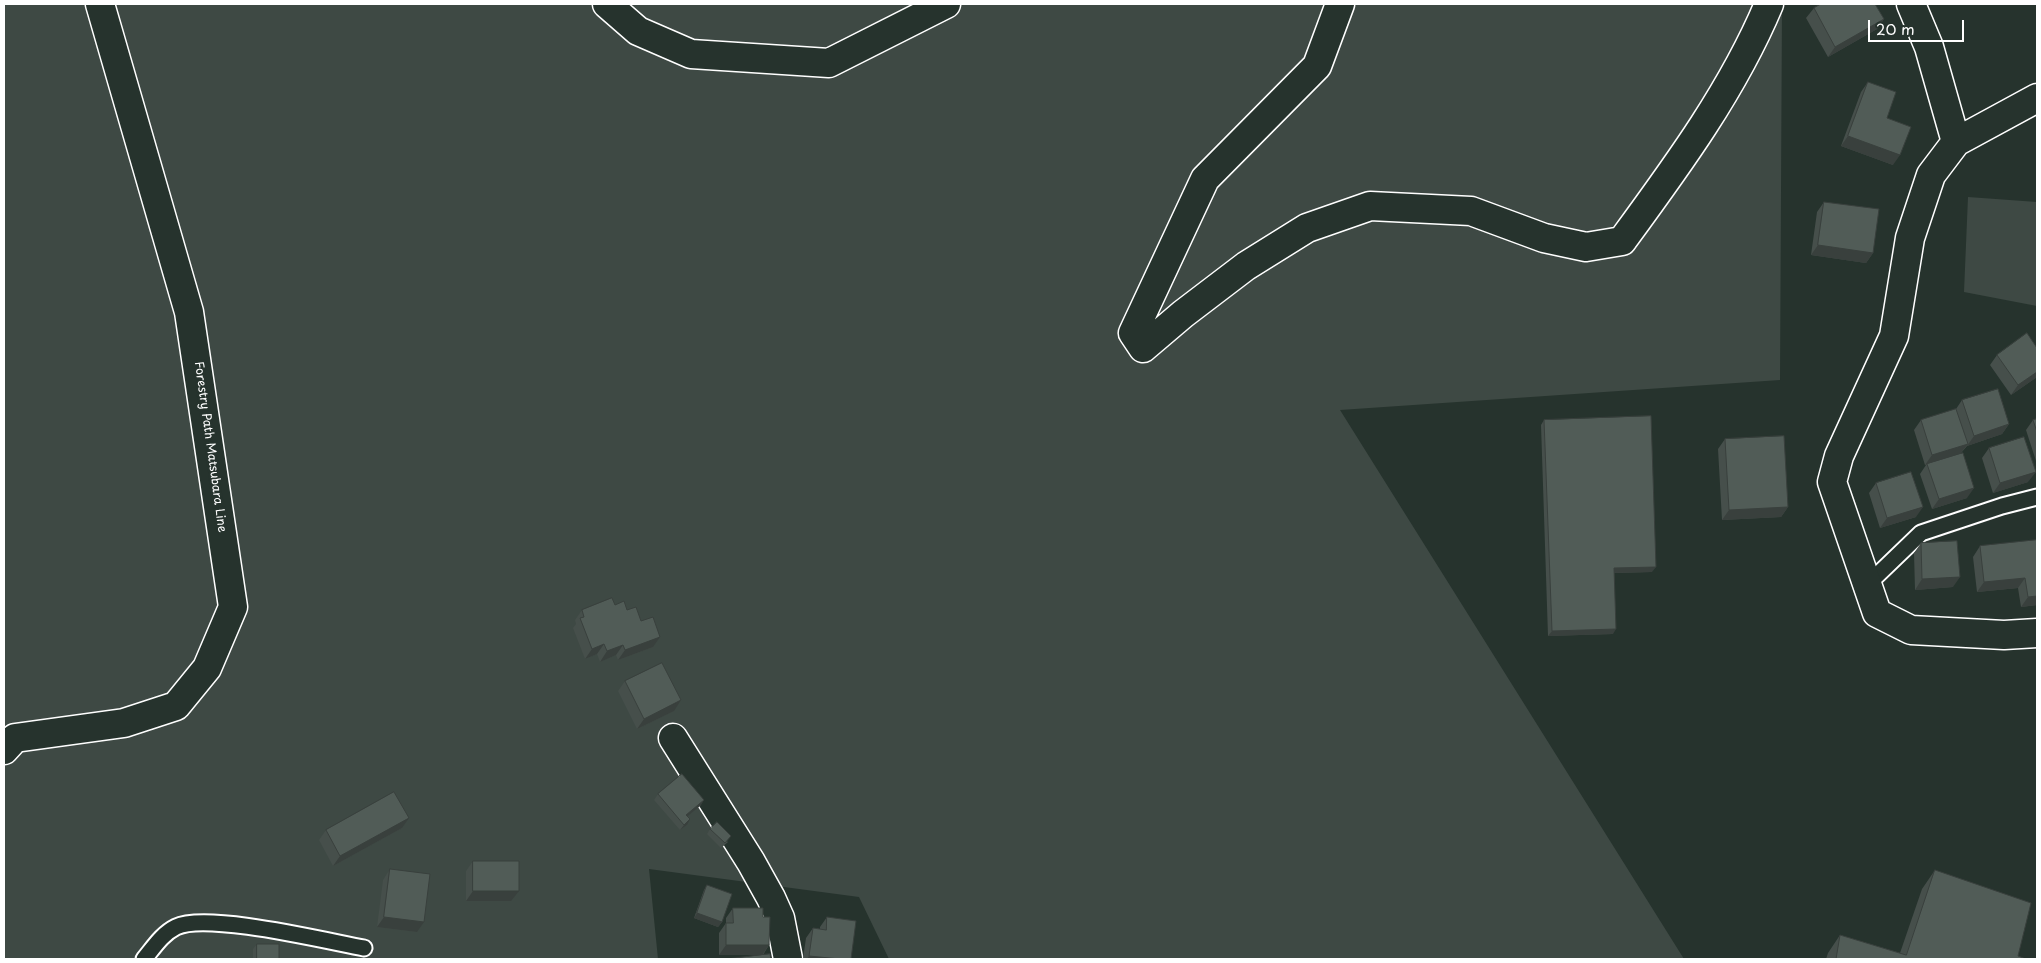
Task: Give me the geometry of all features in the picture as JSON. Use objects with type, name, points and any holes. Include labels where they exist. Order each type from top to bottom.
[{"type":"street","name":"Forestry Path Matsubara Line","points":[[4,750],[15,738],[124,723],[176,706],[207,668],[233,607],[190,312],[100,4]]},
{"type":"street","points":[[607,4],[638,30],[691,54],[829,62],[946,4]]},
{"type":"street","points":[[1340,4],[1317,66],[1205,179],[1133,333],[1143,348],[1183,314],[1246,266],[1307,228],[1370,206],[1471,211],[1544,238],[1586,247],[1622,240],[1686,154],[1753,42],[1769,4]]},
{"type":"street","points":[[1911,4],[1929,46],[1956,142]]},
{"type":"street","points":[[2037,98],[1956,142],[1931,175],[1910,238],[1894,336],[1839,456],[1832,482],[1877,613],[1911,630],[2004,635],[2037,633]]},
{"type":"street","points":[[673,738],[752,862],[771,898],[780,918],[788,959]]},
{"type":"lane","points":[[1868,585],[1920,533],[2002,506],[2037,497]]},
{"type":"lane","points":[[144,959],[163,936],[177,926],[192,922],[241,925],[364,948]]},
{"type":"shaded area","points":[[4,4],[1782,4],[1780,380],[1340,410],[1684,959],[889,959],[859,897],[649,869],[658,959],[4,959]]},
{"type":"shaded area","points":[[1968,197],[2037,202],[2037,306],[1964,292]]},
{"type":"building","points":[[1821,4],[1875,4],[1884,19],[1835,47],[1814,8]]},
{"type":"building","points":[[1868,82],[1896,92],[1887,118],[1911,127],[1900,155],[1848,136]]},
{"type":"building","points":[[1824,202],[1879,209],[1873,253],[1818,245]]},
{"type":"building","points":[[2027,333],[2037,348],[2037,372],[2018,385],[1997,355]]},
{"type":"building","points":[[1998,389],[2009,424],[1974,436],[1962,400]]},
{"type":"building","points":[[1956,409],[1968,444],[1932,455],[1921,420]]},
{"type":"building","points":[[1651,416],[1656,567],[1614,568],[1616,629],[1552,631],[1544,420]]},
{"type":"building","points":[[2037,419],[2037,432],[2033,420]]},
{"type":"building","points":[[1784,436],[1788,507],[1729,510],[1725,439]]},
{"type":"building","points":[[2024,437],[2036,472],[2000,483],[1989,448]]},
{"type":"building","points":[[1963,453],[1974,488],[1939,499],[1927,464]]},
{"type":"building","points":[[1911,472],[1923,507],[1887,518],[1876,483]]},
{"type":"building","points":[[2037,540],[2037,596],[2028,597],[2025,578],[1984,582],[1980,546]]},
{"type":"building","points":[[1957,541],[1960,577],[1922,579],[1921,543]]},
{"type":"building","points":[[612,598],[615,605],[624,601],[627,610],[636,607],[641,621],[653,617],[660,637],[625,650],[623,645],[607,651],[604,644],[592,649],[580,618],[584,617],[582,610]]},
{"type":"building","points":[[662,663],[681,700],[644,719],[625,681]]},
{"type":"building","points":[[682,774],[704,800],[686,815],[690,819],[684,825],[658,794]]},
{"type":"building","points":[[394,792],[409,818],[340,856],[326,830]]},
{"type":"building","points":[[717,822],[731,836],[725,843],[710,829]]},
{"type":"building","points":[[473,861],[519,861],[519,891],[473,891]]},
{"type":"building","points":[[390,869],[430,874],[424,922],[384,917]]},
{"type":"building","points":[[1935,870],[2031,903],[2018,956],[2026,959],[1836,959],[1840,935],[1906,955]]},
{"type":"building","points":[[707,885],[732,894],[722,922],[697,913]]},
{"type":"building","points":[[733,908],[763,908],[763,917],[770,917],[769,945],[726,945],[726,923],[733,923]]},
{"type":"building","points":[[827,917],[856,921],[851,959],[809,956],[813,928],[826,930]]},
{"type":"building","points":[[257,944],[279,944],[279,959],[257,959]]},
{"type":"building","points":[[770,954],[771,959],[727,959]]}]
